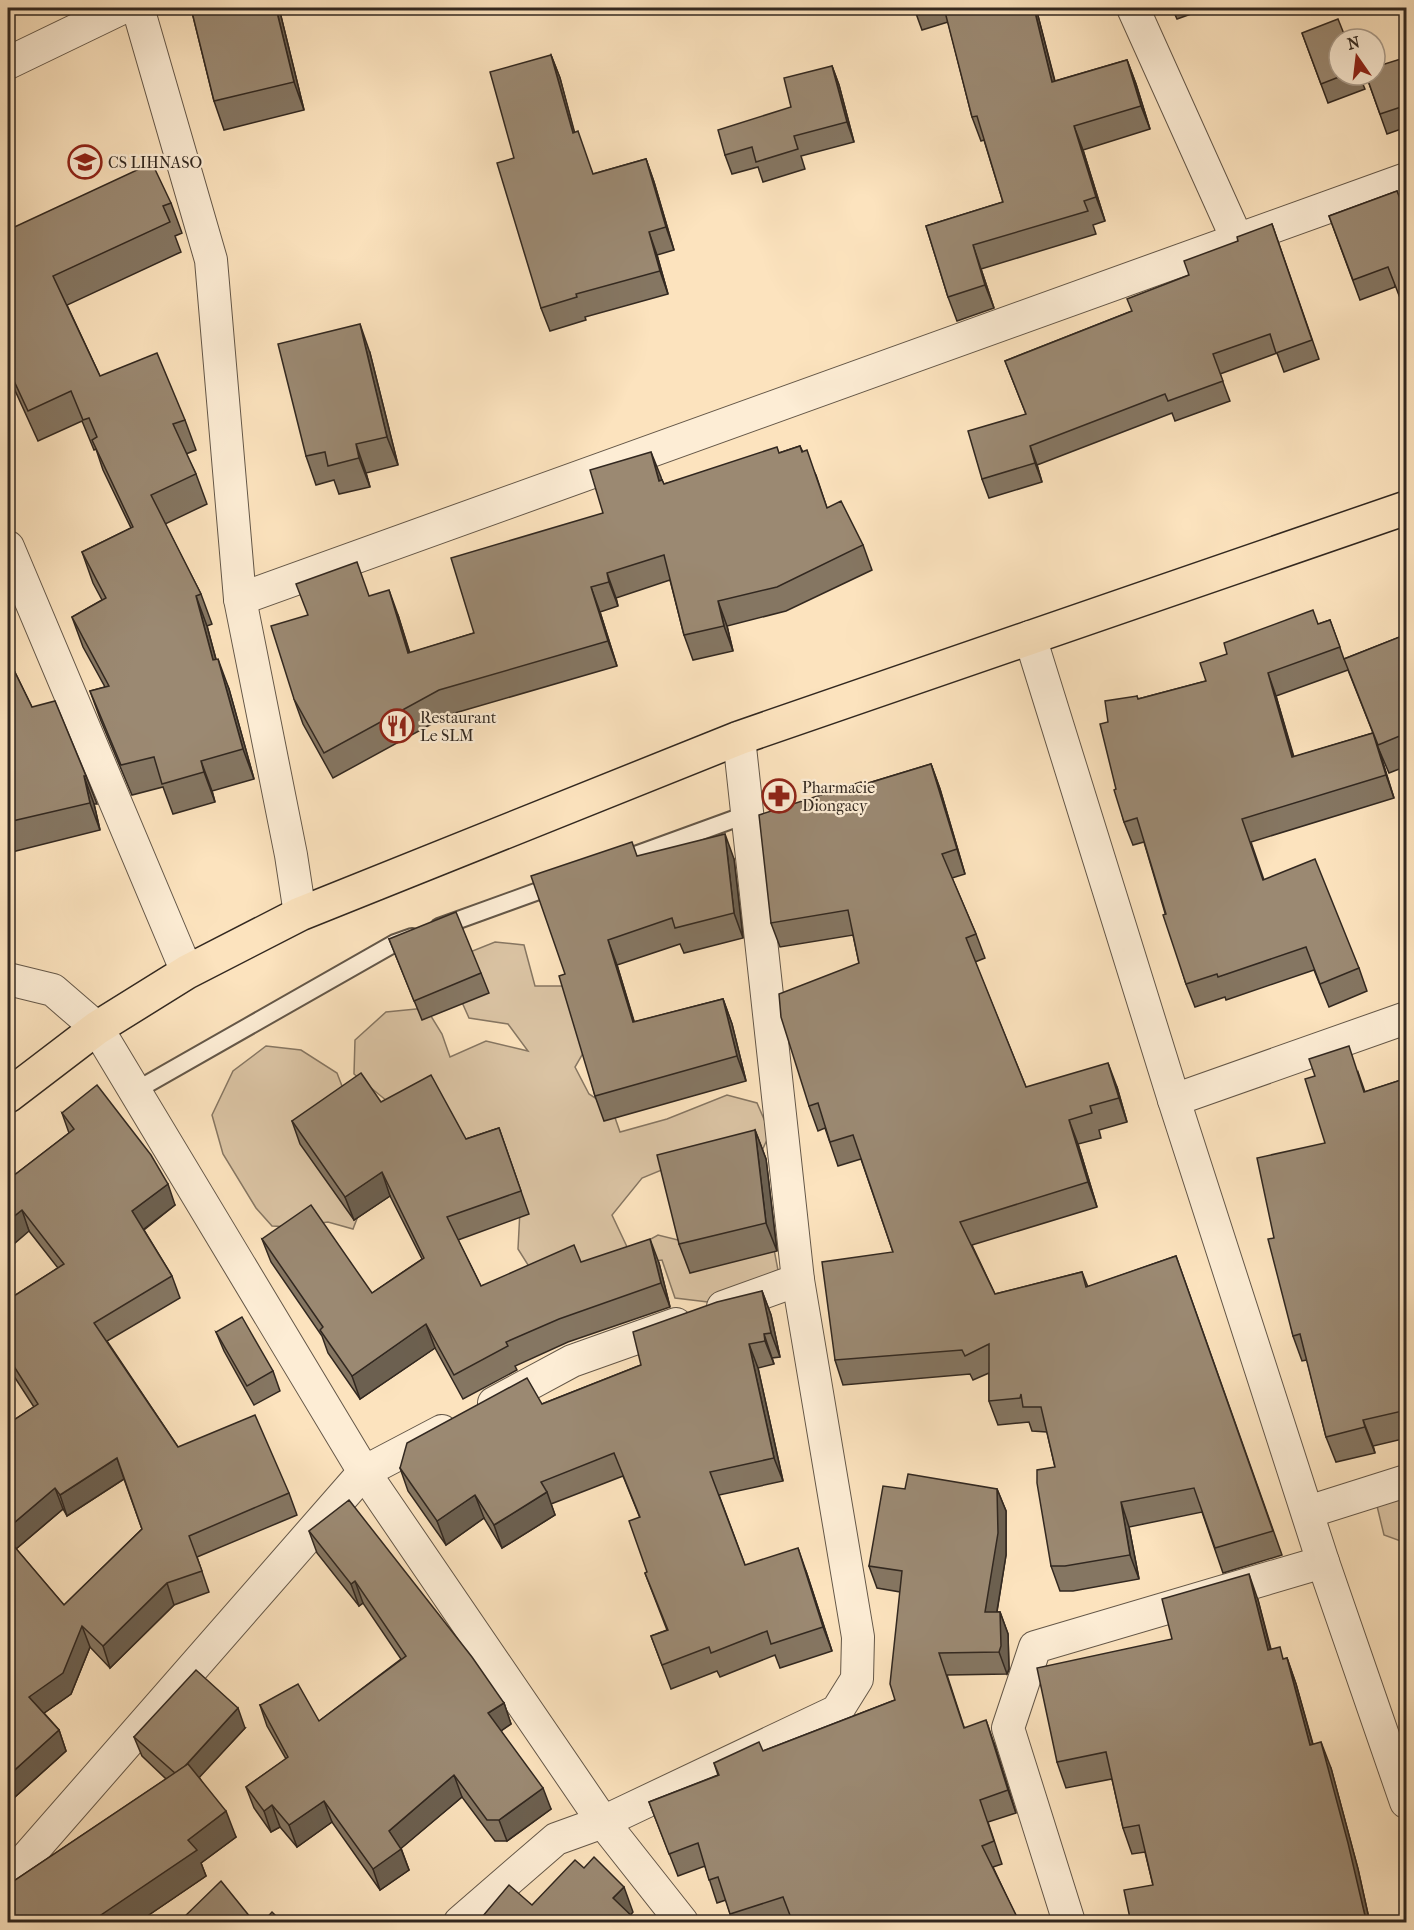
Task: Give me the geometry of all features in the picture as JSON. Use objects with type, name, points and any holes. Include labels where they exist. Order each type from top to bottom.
[{"type":"main road","points":[[8,1096],[97,1028],[187,972],[300,914],[739,738],[1407,508]]},
{"type":"street","points":[[8,63],[122,8]]},
{"type":"street","points":[[138,8],[211,260],[240,599],[291,855],[300,914]]},
{"type":"street","points":[[1133,8],[1237,239]]},
{"type":"street","points":[[240,599],[1407,179]]},
{"type":"street","points":[[8,547],[187,972]]},
{"type":"street","points":[[1030,637],[1174,1100],[1323,1562],[1407,1802]]},
{"type":"street","points":[[460,1923],[556,1839],[603,1822],[837,1711],[857,1679],[858,1637],[798,1280],[739,738]]},
{"type":"street","points":[[8,979],[53,990],[97,1028],[364,1472],[603,1822],[682,1923]]},
{"type":"street","points":[[1174,1100],[1407,1018]]},
{"type":"street","points":[[8,1879],[364,1472],[573,1361],[798,1280]]},
{"type":"street","points":[[1308,1512],[1407,1482]]},
{"type":"street","points":[[1069,1923],[1008,1728],[1035,1647],[1323,1562]]},
{"type":"lane","points":[[605,867],[748,814]]},
{"type":"lane","points":[[135,1091],[395,943],[572,879]]},
{"type":"shaded area","points":[[495,942],[524,945],[535,986],[564,986],[589,1043],[575,1067],[589,1094],[612,1109],[620,1132],[667,1119],[727,1095],[757,1103],[770,1133],[752,1173],[693,1157],[642,1178],[612,1215],[629,1251],[658,1235],[690,1243],[772,1239],[778,1270],[708,1302],[675,1298],[662,1260],[535,1276],[518,1249],[520,1210],[354,1074],[355,1040],[386,1012],[426,1008],[442,1034],[450,1057],[486,1041],[528,1051],[508,1024],[469,1018],[453,982],[455,958]]},
{"type":"shaded area","points":[[266,1046],[301,1050],[337,1073],[347,1099],[368,1190],[353,1229],[328,1222],[291,1227],[272,1226],[256,1208],[223,1154],[212,1115],[233,1071]]},
{"type":"shaded area","points":[[1406,1475],[1406,1543],[1384,1535],[1377,1506]]},
{"type":"building","points":[[191,8],[276,8],[294,82],[214,101]]},
{"type":"building","points":[[944,8],[1034,8],[1052,82],[1127,60],[1141,106],[1074,126],[1096,197],[1084,201],[1088,211],[973,245],[985,285],[948,297],[926,226],[1003,202],[977,116],[972,117]]},
{"type":"building","points":[[1338,19],[1341,27],[1327,27],[1327,82],[1321,84],[1302,33]]},
{"type":"building","points":[[551,55],[573,133],[578,131],[593,174],[646,159],[666,227],[649,232],[660,271],[576,294],[577,297],[541,308],[497,163],[514,158],[490,72]]},
{"type":"building","points":[[1407,57],[1407,105],[1380,114],[1370,87],[1387,87],[1387,63]]},
{"type":"building","points":[[832,66],[847,122],[794,136],[798,149],[756,162],[752,147],[725,155],[718,130],[791,107],[784,78]]},
{"type":"building","points":[[152,163],[171,203],[163,206],[170,222],[53,276],[100,376],[157,353],[185,420],[173,424],[196,474],[151,495],[201,594],[196,596],[213,660],[218,659],[243,749],[201,761],[204,772],[162,784],[154,757],[121,765],[90,691],[109,686],[72,617],[106,598],[82,552],[133,527],[92,440],[97,437],[89,418],[83,420],[71,391],[28,411],[8,368],[8,230]]},
{"type":"building","points":[[1397,191],[1407,216],[1407,316],[1388,267],[1353,280],[1329,216]]},
{"type":"building","points":[[1272,224],[1312,340],[1276,353],[1270,334],[1213,354],[1223,381],[1168,401],[1165,394],[1030,446],[1035,463],[982,479],[968,431],[1026,414],[1005,361],[1132,311],[1127,299],[1189,275],[1184,261],[1238,241],[1237,237]]},
{"type":"building","points":[[360,324],[387,437],[356,444],[359,458],[328,466],[325,452],[306,456],[278,344]]},
{"type":"building","points":[[800,446],[802,452],[807,450],[827,508],[841,501],[863,545],[777,587],[718,601],[724,626],[684,635],[664,555],[607,573],[609,582],[591,587],[608,641],[439,690],[324,753],[294,699],[271,626],[308,615],[296,584],[357,562],[369,596],[389,590],[408,653],[474,633],[451,558],[603,513],[590,470],[651,452],[659,481],[662,480],[664,484],[777,447],[779,453]]},
{"type":"building","points":[[1313,610],[1318,624],[1330,620],[1340,647],[1268,673],[1292,757],[1373,733],[1386,775],[1242,819],[1263,880],[1315,859],[1359,968],[1320,984],[1306,947],[1218,977],[1217,974],[1186,984],[1163,915],[1166,914],[1137,818],[1124,822],[1114,790],[1116,789],[1100,724],[1108,722],[1105,701],[1137,696],[1138,699],[1206,681],[1200,663],[1227,654],[1224,643]]},
{"type":"building","points":[[1407,634],[1407,733],[1378,745],[1344,659]]},
{"type":"building","points":[[8,658],[32,707],[55,701],[86,776],[84,776],[90,803],[8,822]]},
{"type":"building","points":[[931,764],[957,849],[942,854],[976,934],[966,938],[1026,1087],[1108,1063],[1119,1098],[1090,1106],[1092,1113],[1069,1120],[1088,1182],[960,1222],[995,1294],[1082,1272],[1086,1287],[1176,1256],[1273,1531],[1215,1548],[1194,1488],[1121,1502],[1130,1555],[1065,1566],[1051,1566],[1037,1483],[1037,1470],[1055,1467],[1041,1407],[1023,1407],[1021,1394],[1020,1398],[989,1401],[989,1344],[965,1356],[962,1350],[835,1360],[822,1262],[893,1252],[853,1135],[830,1142],[818,1103],[809,1106],[781,1017],[779,994],[859,963],[848,910],[771,923],[759,815],[861,782],[862,785]]},
{"type":"building","points":[[725,834],[734,913],[675,928],[672,918],[608,940],[633,1022],[723,999],[737,1056],[595,1096],[559,976],[565,974],[531,876],[632,842],[637,856]]},
{"type":"building","points":[[456,912],[481,973],[414,1001],[389,939]]},
{"type":"building","points":[[1349,1046],[1364,1092],[1407,1078],[1407,1410],[1363,1420],[1365,1427],[1326,1437],[1300,1334],[1293,1336],[1268,1239],[1274,1238],[1257,1158],[1325,1143],[1305,1079],[1315,1076],[1309,1059]]},
{"type":"building","points":[[361,1073],[381,1102],[431,1075],[466,1139],[499,1128],[521,1191],[447,1217],[481,1286],[574,1245],[581,1262],[650,1239],[661,1283],[559,1319],[506,1342],[508,1346],[454,1375],[426,1324],[352,1376],[320,1330],[323,1327],[262,1239],[311,1205],[372,1293],[424,1258],[382,1172],[345,1197],[292,1121]]},
{"type":"building","points":[[97,1085],[151,1155],[168,1184],[132,1211],[172,1276],[94,1323],[178,1447],[255,1415],[289,1493],[189,1536],[202,1571],[167,1583],[103,1646],[82,1626],[63,1673],[29,1697],[59,1730],[8,1776],[8,1539],[64,1605],[142,1529],[117,1458],[60,1495],[55,1488],[8,1528],[8,1424],[38,1404],[8,1357],[8,1293],[11,1298],[64,1264],[22,1210],[8,1221],[8,1180],[74,1129],[62,1113]]},
{"type":"building","points":[[755,1130],[766,1223],[679,1244],[657,1155]]},
{"type":"building","points":[[762,1291],[771,1333],[764,1334],[765,1341],[749,1344],[774,1458],[710,1472],[745,1565],[798,1548],[823,1627],[771,1644],[767,1631],[711,1653],[709,1647],[662,1665],[651,1636],[668,1630],[645,1573],[647,1572],[629,1521],[640,1517],[614,1453],[541,1482],[547,1492],[494,1525],[475,1495],[437,1521],[400,1468],[407,1443],[527,1378],[542,1404],[641,1365],[633,1332],[717,1302]]},
{"type":"building","points":[[242,1317],[273,1371],[247,1386],[216,1332]]},
{"type":"building","points":[[908,1474],[997,1489],[998,1533],[985,1612],[1000,1612],[1001,1646],[999,1652],[939,1653],[964,1728],[986,1720],[1008,1790],[980,1800],[994,1841],[982,1846],[1019,1921],[1017,1923],[793,1923],[783,1897],[730,1914],[718,1877],[709,1880],[698,1843],[669,1854],[649,1802],[719,1775],[714,1763],[759,1742],[763,1751],[895,1700],[890,1684],[902,1571],[869,1566],[883,1486],[905,1489]]},
{"type":"building","points":[[349,1500],[472,1657],[504,1703],[488,1713],[543,1788],[499,1820],[487,1820],[454,1775],[389,1831],[401,1849],[373,1869],[324,1801],[289,1825],[272,1805],[264,1811],[246,1787],[288,1757],[260,1705],[298,1684],[319,1721],[406,1656],[355,1581],[351,1584],[309,1531]]},
{"type":"building","points":[[1249,1574],[1268,1650],[1280,1647],[1283,1659],[1287,1658],[1310,1745],[1321,1742],[1366,1920],[1357,1923],[1131,1923],[1124,1890],[1153,1885],[1139,1825],[1123,1828],[1106,1752],[1057,1762],[1037,1668],[1172,1639],[1162,1599]]},
{"type":"building","points":[[196,1670],[238,1708],[185,1766],[175,1773],[134,1737]]},
{"type":"building","points":[[188,1764],[226,1811],[188,1840],[197,1850],[89,1923],[8,1923],[8,1913],[12,1909],[8,1905],[8,1885]]},
{"type":"building","points":[[594,1857],[624,1887],[613,1898],[639,1923],[477,1923],[509,1885],[532,1905],[575,1860],[584,1868]]},
{"type":"building","points":[[221,1881],[255,1923],[186,1923],[183,1918]]},
{"type":"building","points":[[272,1912],[283,1923],[262,1923]]},
{"type":"place","name":"CS LIHNASO","points":[[85,162]]},
{"type":"place","name":"Restaurant Le SLM","points":[[397,726]]},
{"type":"place","name":"Pharmacie Diongacy","points":[[779,796]]}]
